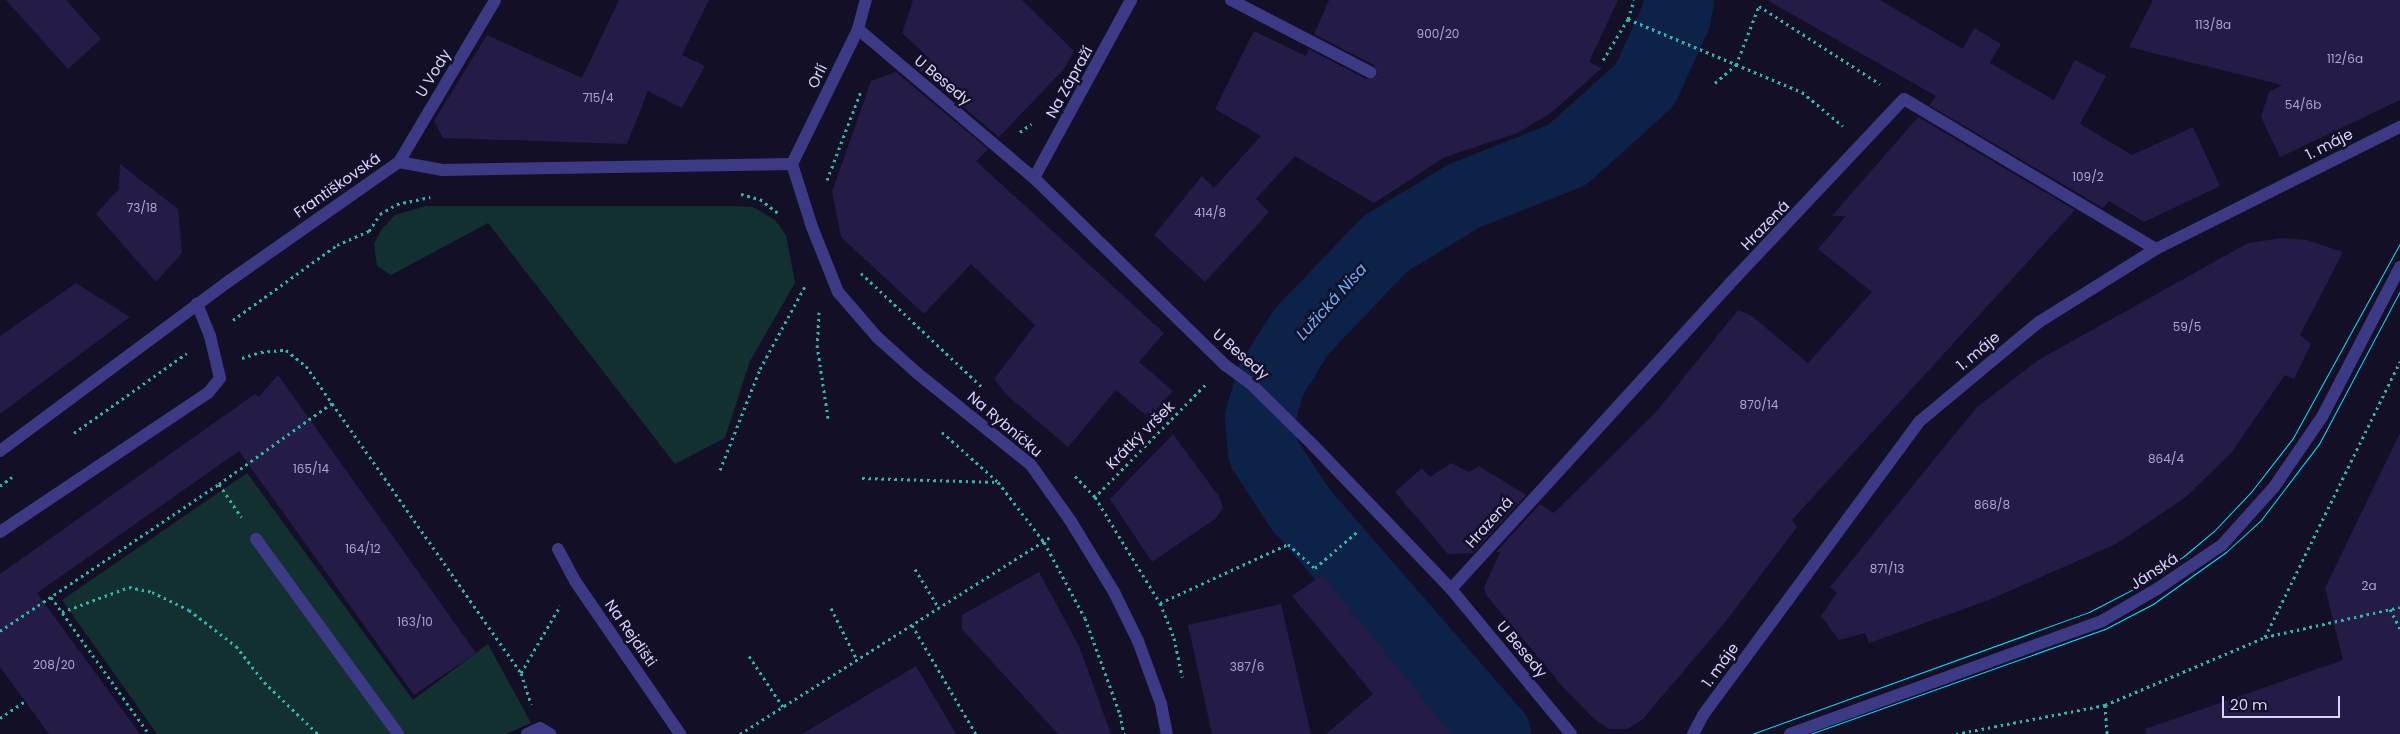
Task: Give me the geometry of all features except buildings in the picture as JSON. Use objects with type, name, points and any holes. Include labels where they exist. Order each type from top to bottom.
[{"type":"street","name":"U Vody","points":[[398,162],[495,0]]},
{"type":"street","name":"Orlí","points":[[792,164],[858,30],[866,0]]},
{"type":"street","name":"Na Zápraží","points":[[1034,178],[1131,0]]},
{"type":"street","points":[[1231,0],[1370,72]]},
{"type":"street","name":"U Besedy","points":[[858,30],[1034,178],[1225,365],[1250,383],[1313,445],[1451,589],[1571,734]]},
{"type":"street","points":[[1904,99],[2156,249]]},
{"type":"street","name":"Hrazená","points":[[1451,589],[1737,276],[1864,144],[1904,99]]},
{"type":"street","name":"1. máje","points":[[1693,734],[1703,715],[1920,421],[2039,322],[2156,249],[2400,127]]},
{"type":"street","name":"Františkovská","points":[[0,450],[197,304],[398,162],[442,170],[792,164]]},
{"type":"street","name":"Na Rybníčku","points":[[792,164],[812,227],[838,292],[877,337],[917,373],[1031,465],[1070,520],[1114,592],[1138,641],[1161,704],[1167,734]]},
{"type":"street","name":"Jánská","points":[[1790,734],[1808,731],[2102,621],[2158,589],[2222,544],[2274,487],[2322,417],[2400,267]]},
{"type":"street","points":[[0,532],[208,393],[220,378],[210,336],[197,304]]},
{"type":"street","points":[[256,539],[398,734]]},
{"type":"street","name":"Na Rejdišti","points":[[558,549],[575,581],[680,734]]},
{"type":"street","points":[[526,734],[545,731]]},
{"type":"path","points":[[1603,60],[1628,19],[1634,0]]},
{"type":"path","points":[[1715,83],[1736,65],[1760,6],[1904,99]]},
{"type":"path","points":[[1628,19],[1802,92],[1864,144]]},
{"type":"path","points":[[826,185],[862,87]]},
{"type":"path","points":[[734,194],[760,199],[783,220]]},
{"type":"path","points":[[73,434],[338,246],[369,231],[380,214],[398,204],[439,196]]},
{"type":"path","points":[[855,267],[986,391]]},
{"type":"path","points":[[720,470],[760,369],[807,283]]},
{"type":"path","points":[[819,310],[818,345],[828,418]]},
{"type":"path","points":[[218,366],[261,352],[286,350],[306,366],[522,673],[545,731]]},
{"type":"path","points":[[2265,637],[2400,360]]},
{"type":"path","name":"Krátký vršek","points":[[1070,520],[1225,365]]},
{"type":"path","points":[[0,631],[220,484],[332,403]]},
{"type":"path","points":[[1069,470],[1095,497]]},
{"type":"path","points":[[0,486],[16,474]]},
{"type":"path","points":[[862,478],[998,482]]},
{"type":"path","points":[[220,484],[256,539]]},
{"type":"path","points":[[1160,603],[1288,544],[1316,568],[1362,529]]},
{"type":"path","points":[[740,734],[1044,542],[1084,618],[1120,714],[1124,734]]},
{"type":"path","points":[[915,569],[939,608]]},
{"type":"path","points":[[522,673],[575,581]]},
{"type":"path","points":[[62,612],[104,594],[129,587],[166,599],[188,610],[236,646],[264,682],[318,734]]},
{"type":"path","points":[[51,598],[149,734]]},
{"type":"path","points":[[1956,734],[2105,704],[2265,637],[2400,607]]},
{"type":"path","points":[[831,608],[857,660]]},
{"type":"path","points":[[2390,609],[2400,629]]},
{"type":"path","points":[[912,625],[976,734]]},
{"type":"path","points":[[749,656],[783,707]]},
{"type":"path","points":[[0,718],[25,700]]},
{"type":"path","points":[[2105,704],[2107,734]]},
{"type":"green space","points":[[426,206],[731,206],[753,207],[775,220],[786,235],[795,283],[750,361],[725,438],[675,464],[488,223],[391,275],[377,266],[374,244],[381,230],[395,215]]},
{"type":"green space","points":[[247,473],[413,700],[488,644],[531,723],[506,734],[157,734],[62,600]]},
{"type":"waterway","name":"Lužická Nisa","points":[[1496,734],[1301,510],[1263,452],[1260,418],[1271,380],[1301,332],[1385,244],[1464,196],[1567,155],[1645,85],[1676,17],[1679,0]]},
{"type":"tram line","points":[[1752,734],[2089,612],[2141,585],[2184,556],[2213,532],[2251,492],[2293,438],[2400,243]]},
{"type":"tram line","points":[[1810,734],[2105,629],[2153,604],[2226,552],[2261,520],[2319,444],[2400,291]]}]
